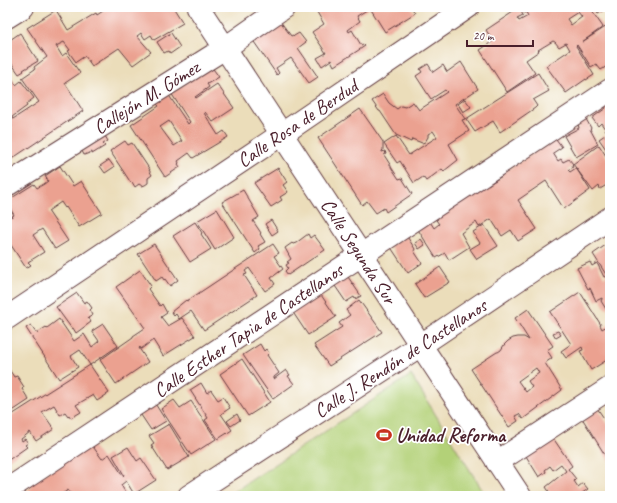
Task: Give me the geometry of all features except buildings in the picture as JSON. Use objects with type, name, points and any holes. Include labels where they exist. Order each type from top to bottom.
[{"type":"street","points":[[7,17],[23,7]]},
{"type":"street","name":"Calle Segunda Sur","points":[[198,7],[520,496]]},
{"type":"street","name":"Callejón M. Gómez","points":[[7,185],[225,48],[284,7]]},
{"type":"street","name":"Calle Rosa de Berdud","points":[[7,318],[282,134],[468,7]]},
{"type":"street","name":"Calle Esther Tapia de Castellanos","points":[[7,490],[610,90]]},
{"type":"street","name":"Calle J. Rendón de Castellanos","points":[[189,496],[421,345],[610,218]]},
{"type":"street","points":[[497,462],[610,388]]},
{"type":"green space","name":"Unidad Reforma","points":[[411,375],[486,496],[227,496]]},
{"type":"place","name":"Unidad Reforma","points":[[384,435]]}]
